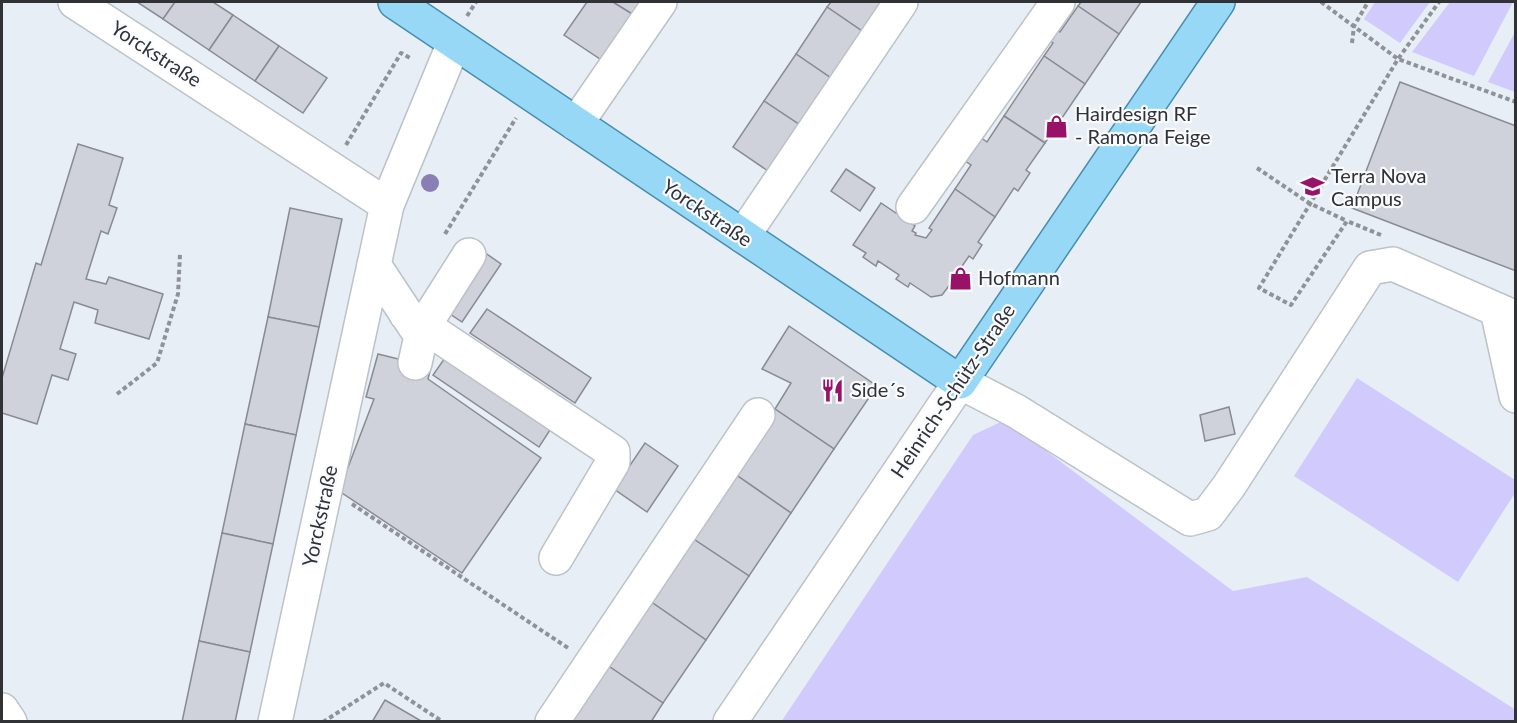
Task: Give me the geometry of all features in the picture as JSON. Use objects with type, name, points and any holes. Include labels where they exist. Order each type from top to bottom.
[{"type":"main road","name":"Yorckstraße","points":[[395,2],[454,44],[960,382]]},
{"type":"main road","name":"Heinrich-Schütz-Straße","points":[[960,382],[1218,2]]},
{"type":"street","name":"Yorckstraße","points":[[75,2],[387,205]]},
{"type":"street","points":[[576,124],[660,2]]},
{"type":"street","points":[[743,236],[901,2]]},
{"type":"street","points":[[913,207],[1058,2]]},
{"type":"street","name":"Yorckstraße","points":[[275,722],[387,205],[454,44]]},
{"type":"street","points":[[406,361],[415,320],[456,246]]},
{"type":"street","points":[[960,382],[1016,411],[1190,519],[1208,514],[1229,486],[1370,268],[1393,264],[1506,314],[1515,396]]},
{"type":"street","points":[[374,265],[415,320],[613,452],[613,462],[556,558]]},
{"type":"street","name":"Heinrich-Schütz-Straße","points":[[730,722],[960,382]]},
{"type":"street","points":[[552,722],[758,415]]},
{"type":"street","points":[[2,710],[10,722]]},
{"type":"path","points":[[1321,2],[1398,59],[1515,102]]},
{"type":"path","points":[[1352,44],[1354,26],[1368,2]]},
{"type":"path","points":[[1347,221],[1291,305],[1259,288],[1398,59],[1439,2]]},
{"type":"path","points":[[332,169],[401,53],[412,60]]},
{"type":"path","points":[[456,246],[531,94]]},
{"type":"path","points":[[1257,168],[1309,203],[1386,237]]},
{"type":"path","points":[[117,394],[157,363],[178,294],[180,254]]},
{"type":"path","points":[[326,487],[591,663]]},
{"type":"path","points":[[323,722],[384,684],[443,722]]},
{"type":"shaded area","points":[[1375,2],[1430,2],[1400,43],[1364,19]]},
{"type":"shaded area","points":[[1450,2],[1513,2],[1474,76],[1412,52]]},
{"type":"shaded area","points":[[1515,32],[1515,92],[1488,82]]},
{"type":"shaded area","points":[[1357,378],[1515,480],[1515,493],[1458,582],[1294,476]]},
{"type":"shaded area","points":[[1005,420],[1233,591],[1307,577],[1516,710],[1515,722],[781,722],[973,435]]},
{"type":"building","points":[[137,2],[175,2],[163,19]]},
{"type":"building","points":[[175,2],[213,2],[233,15],[209,50],[163,19]]},
{"type":"building","points":[[587,2],[613,2],[634,15],[603,61],[564,35]]},
{"type":"building","points":[[613,2],[643,2],[634,15]]},
{"type":"building","points":[[831,2],[883,2],[862,31],[827,7]]},
{"type":"building","points":[[1081,2],[1141,2],[1119,34],[1078,6]]},
{"type":"building","points":[[1078,6],[1119,34],[1085,84],[1044,56],[1053,43],[1043,36],[1050,25],[1060,32]]},
{"type":"building","points":[[827,7],[862,31],[831,78],[796,54]]},
{"type":"building","points":[[233,15],[279,46],[255,81],[209,50]]},
{"type":"building","points":[[279,46],[327,78],[303,113],[255,81]]},
{"type":"building","points":[[796,54],[831,78],[800,125],[764,101]]},
{"type":"building","points":[[1044,56],[1085,84],[1045,143],[1004,116]]},
{"type":"building","points":[[1400,82],[1516,126],[1516,271],[1352,208]]},
{"type":"building","points":[[764,101],[800,125],[768,171],[733,147]]},
{"type":"building","points":[[1004,116],[1045,143],[1026,170],[1030,173],[1018,191],[1014,188],[995,217],[955,189],[971,165],[962,159],[977,135],[987,142]]},
{"type":"building","points":[[78,144],[123,158],[109,205],[117,208],[108,234],[101,231],[86,279],[106,284],[109,277],[163,294],[149,339],[95,323],[98,310],[74,302],[60,349],[76,354],[68,380],[52,375],[37,424],[2,413],[2,378],[36,263],[41,265]]},
{"type":"building","points":[[846,169],[875,188],[860,211],[831,191]]},
{"type":"building","points":[[955,189],[995,217],[978,242],[982,245],[973,259],[969,256],[960,269],[964,271],[955,286],[951,283],[942,295],[931,297],[910,283],[908,287],[896,279],[899,275],[878,261],[876,266],[863,257],[866,253],[853,245],[881,203],[915,226],[912,231],[916,233],[915,235],[926,238],[932,230],[929,228]]},
{"type":"building","points":[[290,208],[342,219],[319,327],[268,317]]},
{"type":"building","points":[[484,252],[501,264],[462,322],[444,310]]},
{"type":"building","points":[[487,309],[591,378],[575,403],[470,333]]},
{"type":"building","points":[[268,317],[319,327],[296,435],[245,424]]},
{"type":"building","points":[[789,326],[877,386],[834,449],[775,409],[791,383],[762,369]]},
{"type":"building","points":[[378,354],[431,367],[428,379],[541,458],[462,573],[339,491],[374,399],[366,397]]},
{"type":"building","points":[[447,355],[552,427],[539,447],[433,375]]},
{"type":"building","points":[[1229,407],[1235,434],[1205,441],[1200,415]]},
{"type":"building","points":[[775,409],[834,449],[791,513],[732,472]]},
{"type":"building","points":[[245,424],[296,435],[273,544],[222,533]]},
{"type":"building","points":[[645,443],[678,466],[647,512],[614,489]]},
{"type":"building","points":[[732,472],[791,513],[749,576],[689,536]]},
{"type":"building","points":[[222,533],[273,544],[250,652],[199,641]]},
{"type":"building","points":[[689,536],[749,576],[706,640],[647,599]]},
{"type":"building","points":[[647,599],[706,640],[663,703],[604,663]]},
{"type":"building","points":[[199,641],[250,652],[235,722],[182,722]]},
{"type":"building","points":[[604,663],[663,703],[651,722],[565,722]]},
{"type":"building","points":[[385,700],[423,722],[372,722]]},
{"type":"place","name":"Hairdesign RF - Ramona Feige","points":[[1057,126]]},
{"type":"place","name":"Terra Nova Campus","points":[[1313,187]]},
{"type":"place","name":"Hofmann","points":[[960,278]]},
{"type":"place","name":"Side´s","points":[[833,390]]}]
